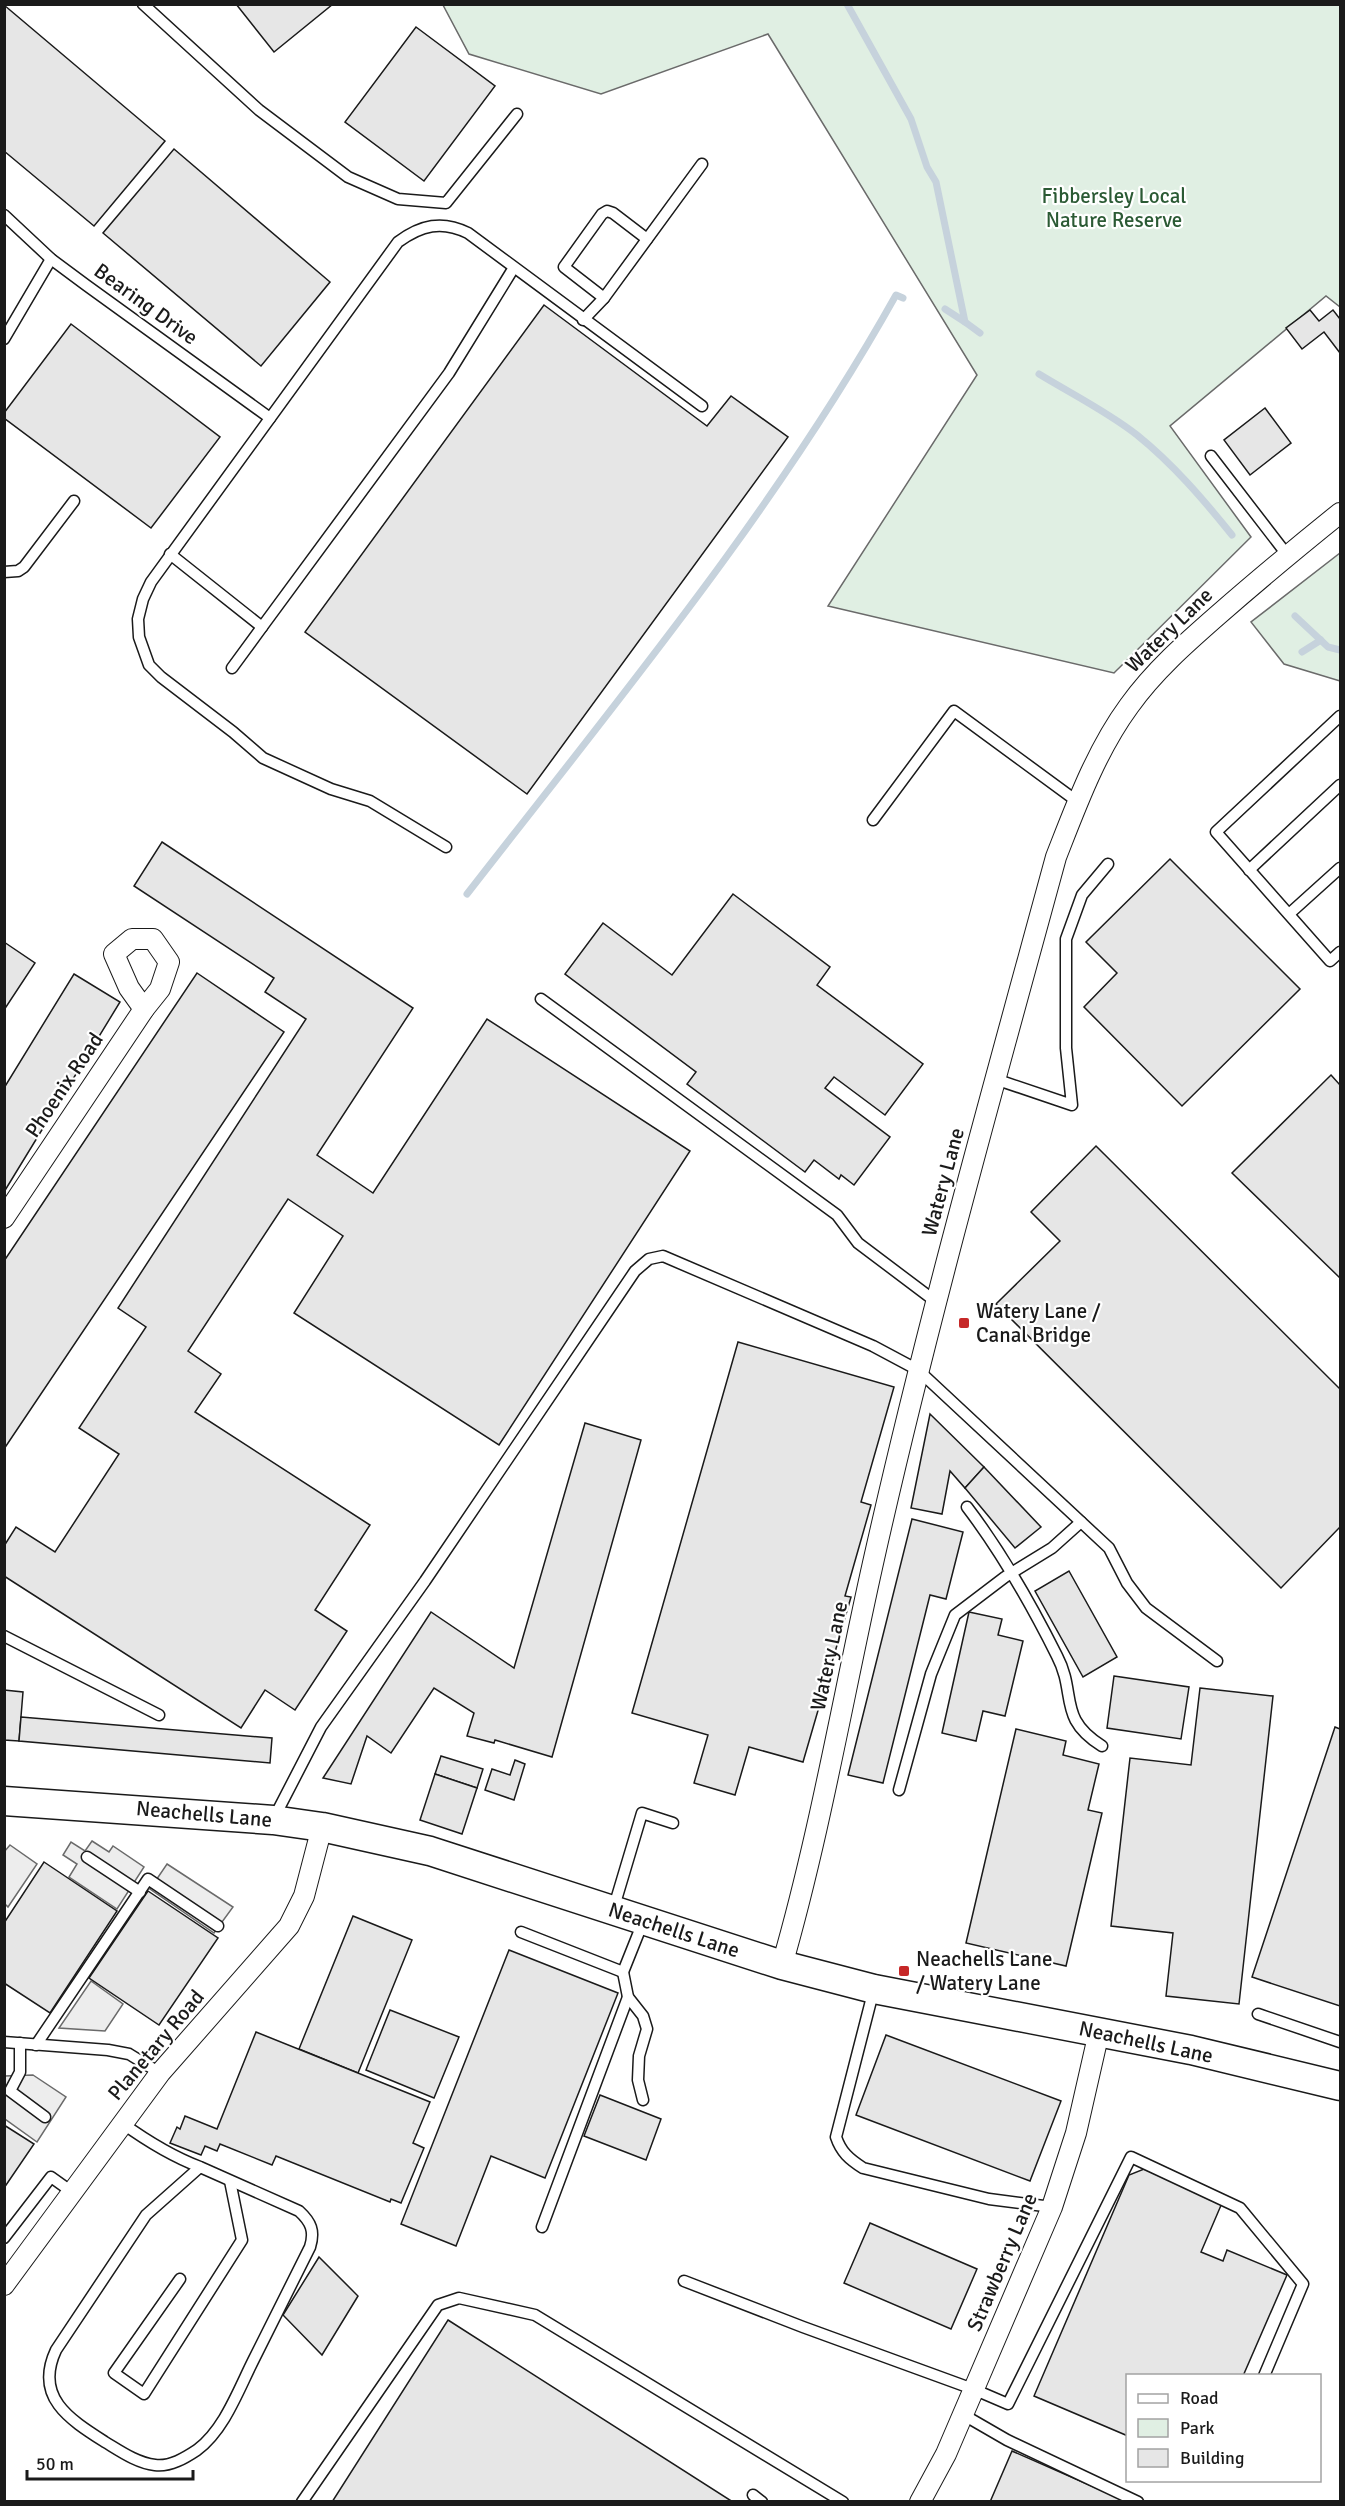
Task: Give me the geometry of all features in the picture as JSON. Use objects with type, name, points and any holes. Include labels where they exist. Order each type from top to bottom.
[{"type":"street","name":"Watery Lane","points":[[782,1965],[805,1885],[873,1563],[935,1301],[1056,857],[1078,802],[1119,721],[1145,685],[1173,654],[1341,513]]},
{"type":"street","name":"Phoenix Road","points":[[4,1218],[144,1009]]},
{"type":"street","name":"Neachells Lane","points":[[4,1801],[273,1820],[322,1827],[430,1851],[643,1922],[782,1965],[874,1989],[1191,2050],[1341,2086]]},
{"type":"street","name":"Planetary Road","points":[[4,2285],[160,2073],[289,1926],[304,1896],[322,1827]]},
{"type":"street","name":"Strawberry Lane","points":[[920,2502],[946,2454],[1052,2207],[1076,2133],[1099,2032]]},
{"type":"lane","points":[[143,4],[259,110],[348,177],[398,199],[446,203],[517,114]]},
{"type":"lane","points":[[583,320],[604,298],[702,164]]},
{"type":"lane","points":[[604,298],[564,267],[602,214],[607,211],[613,213],[647,239]]},
{"type":"lane","name":"Bearing Drive","points":[[4,215],[51,259],[270,418]]},
{"type":"lane","points":[[446,847],[370,801],[331,789],[263,758],[161,677],[149,665],[139,637],[138,619],[143,599],[151,582],[398,242],[410,234],[431,226],[455,227],[468,233],[702,406]]},
{"type":"lane","points":[[4,339],[51,259]]},
{"type":"lane","points":[[232,668],[449,373],[513,268]]},
{"type":"lane","points":[[1211,456],[1288,556]]},
{"type":"lane","points":[[4,572],[18,571],[24,567],[74,501]]},
{"type":"lane","points":[[170,554],[262,627]]},
{"type":"lane","points":[[873,820],[954,711],[1078,802]]},
{"type":"lane","points":[[1341,716],[1216,832],[1330,961],[1341,952]]},
{"type":"lane","points":[[1249,870],[1341,785]]},
{"type":"lane","points":[[995,1079],[1072,1105],[1066,1048],[1066,939],[1082,895],[1108,864]]},
{"type":"lane","points":[[1289,914],[1341,868]]},
{"type":"lane","points":[[541,999],[837,1215],[858,1243],[935,1301]]},
{"type":"lane","points":[[273,1820],[321,1726],[425,1581],[635,1271],[649,1259],[663,1256],[873,1346],[918,1370],[1109,1548],[1127,1583],[1146,1608],[1217,1661]]},
{"type":"lane","points":[[967,1507],[993,1542],[1059,1659],[1074,1719],[1089,1738],[1102,1746]]},
{"type":"lane","points":[[900,1790],[931,1674],[955,1615],[1011,1573],[1052,1548],[1081,1522]]},
{"type":"lane","points":[[4,1636],[159,1715]]},
{"type":"lane","points":[[613,1911],[642,1813],[673,1823]]},
{"type":"lane","points":[[87,1857],[140,1892]]},
{"type":"lane","points":[[36,2044],[148,1879],[218,1926]]},
{"type":"lane","points":[[643,1922],[623,1972],[628,1997],[643,2016],[647,2029],[639,2056],[638,2080],[643,2100]]},
{"type":"lane","points":[[521,1932],[623,1972]]},
{"type":"lane","points":[[874,1989],[836,2136],[840,2149],[849,2160],[863,2168],[989,2199],[1052,2207]]},
{"type":"lane","points":[[542,2227],[628,1997]]},
{"type":"lane","points":[[1258,2014],[1341,2042]]},
{"type":"lane","points":[[4,2042],[108,2050],[129,2054],[160,2073]]},
{"type":"lane","points":[[21,2043],[20,2072],[10,2091],[45,2117]]},
{"type":"lane","points":[[122,2122],[169,2154],[299,2211],[308,2219],[313,2238],[227,2412],[199,2448],[170,2464],[155,2465],[120,2451],[69,2417],[58,2405],[51,2392],[48,2378],[50,2364],[56,2350],[140,2223],[161,2200],[200,2168]]},
{"type":"lane","points":[[684,2281],[1008,2404],[1131,2157],[1240,2208],[1304,2284],[1265,2374]]},
{"type":"lane","points":[[4,2238],[51,2176],[72,2192]]},
{"type":"lane","points":[[180,2279],[114,2373],[144,2394],[242,2240],[230,2181]]},
{"type":"lane","points":[[302,2502],[438,2305],[459,2298],[536,2315],[843,2502]]},
{"type":"lane","points":[[962,2414],[1006,2440],[1138,2502]]},
{"type":"green space","name":"Fibbersley Local Nature Reserve","points":[[443,5],[1340,5],[1340,307],[1326,296],[1170,426],[1251,537],[1114,673],[828,606],[977,375],[768,34],[601,94],[469,54]]},
{"type":"green space","points":[[1340,553],[1340,681],[1284,664],[1251,622]]},
{"type":"shaded area","points":[[92,1841],[109,1852],[113,1846],[144,1867],[117,1909],[69,1877],[77,1864],[63,1855],[71,1842],[85,1851]]},
{"type":"shaded area","points":[[10,1845],[37,1864],[8,1907],[5,1904],[4,1852]]},
{"type":"shaded area","points":[[167,1864],[233,1907],[214,1933],[150,1889]]},
{"type":"shaded area","points":[[91,1981],[123,2004],[105,2031],[59,2028]]},
{"type":"shaded area","points":[[33,2075],[66,2097],[37,2142],[5,2119],[5,2076]]},
{"type":"building","points":[[236,4],[333,4],[274,52]]},
{"type":"building","points":[[4,5],[165,141],[94,226],[4,151]]},
{"type":"building","points":[[416,27],[495,86],[424,181],[345,122]]},
{"type":"building","points":[[174,149],[330,282],[261,366],[103,233]]},
{"type":"building","points":[[544,305],[707,426],[731,396],[788,437],[527,794],[305,632]]},
{"type":"building","points":[[1310,310],[1319,321],[1333,310],[1340,319],[1340,353],[1324,332],[1302,349],[1286,328]]},
{"type":"building","points":[[71,324],[220,437],[151,528],[4,418],[4,413]]},
{"type":"building","points":[[1265,408],[1291,443],[1250,475],[1224,440]]},
{"type":"building","points":[[162,842],[413,1008],[317,1155],[373,1193],[487,1019],[690,1151],[499,1445],[294,1313],[343,1236],[288,1199],[188,1351],[221,1374],[195,1412],[370,1525],[315,1610],[347,1631],[295,1710],[265,1690],[241,1728],[4,1576],[4,1546],[16,1527],[55,1552],[119,1454],[79,1428],[146,1327],[118,1308],[306,1019],[265,992],[274,978],[134,886]]},
{"type":"building","points":[[1170,859],[1300,989],[1182,1106],[1084,1007],[1117,973],[1086,942]]},
{"type":"building","points":[[733,894],[830,967],[817,985],[923,1064],[885,1115],[834,1077],[825,1088],[890,1137],[854,1185],[841,1175],[839,1179],[814,1160],[805,1172],[687,1084],[696,1072],[565,974],[603,923],[672,975]]},
{"type":"building","points":[[4,942],[35,963],[4,1010]]},
{"type":"building","points":[[197,973],[284,1032],[4,1449],[4,1261]]},
{"type":"building","points":[[74,974],[120,1002],[4,1192],[4,1088]]},
{"type":"building","points":[[1331,1075],[1340,1085],[1340,1278],[1232,1173]]},
{"type":"building","points":[[1096,1146],[1340,1389],[1340,1527],[1281,1588],[996,1304],[1060,1241],[1031,1212]]},
{"type":"building","points":[[738,1342],[894,1387],[861,1502],[871,1505],[845,1596],[851,1597],[803,1762],[749,1747],[735,1795],[694,1783],[708,1735],[632,1713]]},
{"type":"building","points":[[930,1414],[984,1467],[965,1488],[950,1471],[942,1514],[911,1508]]},
{"type":"building","points":[[585,1423],[641,1440],[552,1757],[495,1740],[494,1743],[467,1736],[474,1713],[434,1688],[391,1753],[367,1736],[351,1784],[323,1778],[431,1612],[514,1668]]},
{"type":"building","points":[[984,1467],[1041,1527],[1015,1548],[965,1488]]},
{"type":"building","points":[[912,1519],[963,1532],[946,1599],[930,1595],[883,1783],[848,1775]]},
{"type":"building","points":[[1069,1571],[1117,1657],[1083,1677],[1035,1591]]},
{"type":"building","points":[[969,1612],[1002,1619],[998,1635],[1023,1641],[1005,1716],[983,1711],[976,1741],[942,1733]]},
{"type":"building","points":[[1114,1676],[1189,1687],[1181,1739],[1107,1728]]},
{"type":"building","points":[[1200,1688],[1273,1696],[1239,2004],[1166,1996],[1173,1933],[1111,1926],[1130,1758],[1191,1765]]},
{"type":"building","points":[[4,1690],[23,1692],[19,1741],[4,1740]]},
{"type":"building","points":[[21,1717],[272,1738],[270,1763],[19,1741]]},
{"type":"building","points":[[1335,1727],[1340,1729],[1340,2006],[1252,1977]]},
{"type":"building","points":[[1016,1729],[1066,1741],[1063,1755],[1099,1764],[1088,1810],[1102,1813],[1066,1966],[966,1943]]},
{"type":"building","points":[[441,1756],[483,1769],[477,1788],[435,1774]]},
{"type":"building","points":[[515,1760],[525,1764],[514,1800],[485,1790],[492,1769],[510,1775]]},
{"type":"building","points":[[435,1774],[477,1788],[462,1834],[420,1820]]},
{"type":"building","points":[[44,1862],[117,1911],[50,2013],[4,1983],[4,1923]]},
{"type":"building","points":[[148,1891],[218,1938],[159,2025],[89,1978]]},
{"type":"building","points":[[353,1916],[412,1940],[358,2073],[299,2049]]},
{"type":"building","points":[[509,1950],[618,1993],[545,2178],[491,2156],[456,2246],[401,2224]]},
{"type":"building","points":[[390,2010],[459,2037],[434,2098],[366,2070]]},
{"type":"building","points":[[256,2032],[430,2102],[413,2143],[424,2148],[401,2203],[391,2199],[390,2202],[276,2156],[272,2165],[220,2144],[217,2151],[205,2146],[201,2155],[170,2143],[177,2127],[180,2129],[185,2116],[217,2129]]},
{"type":"building","points":[[886,2035],[1061,2101],[1030,2181],[856,2115]]},
{"type":"building","points":[[600,2095],[661,2119],[646,2160],[584,2136]]},
{"type":"building","points":[[4,2125],[34,2144],[4,2188]]},
{"type":"building","points":[[1144,2169],[1222,2203],[1201,2252],[1223,2261],[1227,2250],[1287,2275],[1244,2374],[1126,2374],[1126,2435],[1034,2396],[1129,2175]]},
{"type":"building","points":[[870,2223],[977,2269],[951,2329],[844,2283]]},
{"type":"building","points":[[319,2257],[358,2296],[322,2355],[283,2315]]},
{"type":"building","points":[[448,2320],[733,2502],[332,2502]]},
{"type":"building","points":[[1012,2451],[1128,2502],[990,2502]]},
{"type":"waterway","points":[[847,4],[911,119],[927,167],[936,182],[965,322],[980,333]]},
{"type":"waterway","points":[[467,894],[693,603],[799,452],[849,375],[896,295],[903,298]]},
{"type":"waterway","points":[[945,309],[965,322]]},
{"type":"waterway","points":[[1039,374],[1137,435],[1187,482],[1232,535]]},
{"type":"waterway","points":[[1295,616],[1328,647],[1340,650]]},
{"type":"waterway","points":[[1302,652],[1321,640]]},
{"type":"place","name":"Watery Lane / Canal Bridge","points":[[964,1323]]},
{"type":"place","name":"Neachells Lane / Watery Lane","points":[[904,1971]]}]
